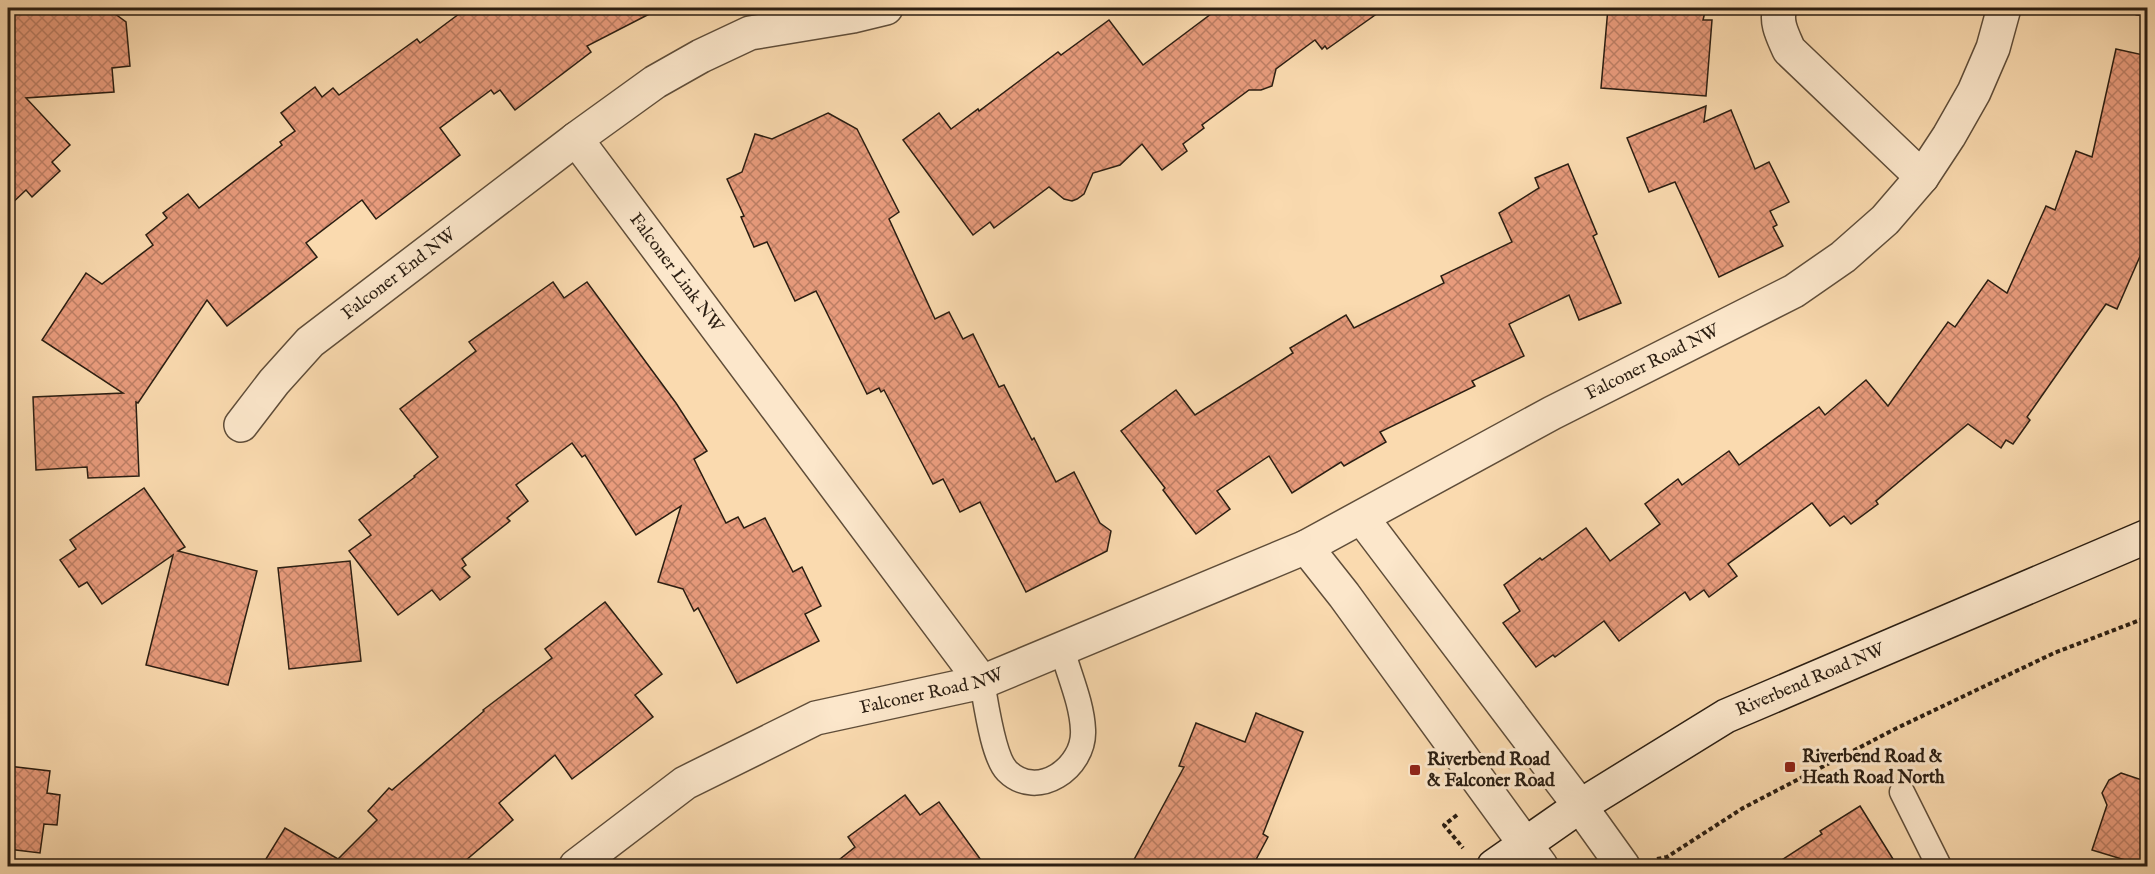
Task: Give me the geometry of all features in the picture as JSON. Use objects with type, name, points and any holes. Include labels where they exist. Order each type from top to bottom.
[{"type":"street","points":[[576,139],[655,81],[750,33],[853,16],[886,8]]},
{"type":"street","points":[[1780,8],[1777,16],[1789,50],[1922,177]]},
{"type":"street","name":"Falconer Road NW","points":[[576,867],[685,783],[816,718],[982,682],[1306,547],[1552,412],[1794,291],[1843,258],[1885,220],[1922,177],[1974,92],[1994,48],[2004,8]]},
{"type":"street","name":"Falconer End NW","points":[[241,425],[274,382],[310,342],[576,139]]},
{"type":"street","name":"Falconer Link NW","points":[[576,139],[982,682]]},
{"type":"street","points":[[1362,518],[1580,806],[1623,867]]},
{"type":"street","name":"Riverbend Road NW","points":[[1494,867],[1532,856],[1580,806],[1726,717],[2148,536]]},
{"type":"street","points":[[1306,547],[1344,595],[1532,856]]},
{"type":"lane","points":[[982,682],[997,754],[1006,771],[1025,782],[1044,782],[1068,769],[1080,752],[1083,730],[1062,649]]},
{"type":"lane","points":[[1902,792],[1939,867]]},
{"type":"path","points":[[2091,8],[2148,15]]},
{"type":"path","points":[[1668,857],[1743,808],[1897,728],[2054,654],[2148,617]]},
{"type":"building","points":[[107,8],[126,22],[130,66],[112,68],[114,92],[26,98],[70,145],[52,162],[60,171],[32,197],[26,190],[8,207],[8,9]]},
{"type":"building","points":[[467,8],[661,8],[587,46],[591,52],[515,110],[500,90],[494,94],[491,90],[440,128],[460,155],[376,219],[362,200],[306,243],[317,257],[227,326],[207,300],[138,403],[136,402],[139,476],[88,478],[87,467],[36,470],[33,397],[123,393],[42,340],[86,273],[102,284],[153,245],[146,235],[167,218],[163,213],[188,194],[199,208],[282,145],[280,142],[295,131],[281,113],[315,87],[322,97],[333,88],[339,95],[417,39],[420,43]]},
{"type":"building","points":[[1219,8],[1385,8],[1327,49],[1325,46],[1322,49],[1315,40],[1276,69],[1272,86],[1261,90],[1249,90],[1202,125],[1204,128],[1183,144],[1187,151],[1162,170],[1142,144],[1120,165],[1093,173],[1084,194],[1077,199],[1072,201],[1064,199],[1049,187],[994,228],[990,222],[973,235],[903,140],[939,113],[951,129],[1058,52],[1061,55],[1109,20],[1143,65]]},
{"type":"building","points":[[1608,8],[1706,8],[1703,20],[1712,20],[1706,96],[1601,88]]},
{"type":"building","points":[[2116,49],[2148,56],[2148,238],[2117,309],[2106,304],[2027,417],[2030,420],[2013,444],[2006,440],[2001,448],[1968,424],[1876,501],[1878,504],[1851,524],[1844,516],[1830,526],[1812,503],[1728,564],[1737,576],[1709,597],[1704,590],[1690,600],[1685,592],[1619,641],[1604,621],[1555,657],[1553,655],[1536,667],[1503,623],[1520,611],[1504,585],[1586,528],[1610,561],[1660,524],[1645,504],[1678,479],[1682,485],[1729,451],[1739,465],[1819,407],[1825,415],[1866,380],[1888,406],[1948,322],[1955,327],[1988,280],[2007,293],[2046,206],[2055,210],[2076,151],[2092,157]]},
{"type":"building","points":[[1706,106],[1704,122],[1731,110],[1755,169],[1769,162],[1789,202],[1770,211],[1777,225],[1773,227],[1783,246],[1719,277],[1675,182],[1649,192],[1627,138]]},
{"type":"building","points":[[828,113],[857,129],[899,212],[889,219],[935,319],[949,312],[963,339],[973,334],[999,387],[1004,385],[1056,482],[1074,472],[1100,523],[1111,531],[1107,551],[1026,592],[980,502],[960,512],[943,479],[933,484],[884,390],[881,392],[879,388],[867,394],[816,291],[795,301],[767,242],[754,247],[741,217],[744,216],[727,179],[742,172],[755,134],[772,139]]},
{"type":"building","points":[[1568,164],[1597,234],[1593,236],[1621,303],[1579,320],[1569,295],[1509,324],[1524,356],[1472,381],[1475,386],[1380,432],[1386,442],[1344,466],[1341,462],[1292,493],[1269,456],[1217,491],[1230,509],[1196,534],[1163,490],[1165,488],[1121,431],[1176,390],[1195,415],[1293,353],[1290,348],[1346,315],[1354,328],[1444,283],[1441,276],[1512,242],[1499,213],[1539,188],[1535,178]]},
{"type":"building","points":[[553,282],[564,298],[587,282],[676,403],[707,451],[694,459],[726,523],[738,517],[744,528],[765,518],[793,572],[802,567],[821,606],[805,614],[819,641],[737,683],[698,608],[694,611],[683,589],[658,582],[681,506],[636,535],[585,455],[582,457],[572,443],[516,485],[528,501],[507,518],[510,521],[462,559],[466,565],[462,568],[470,577],[440,600],[432,590],[398,615],[349,551],[371,535],[359,520],[438,457],[400,409],[476,351],[469,342]]},
{"type":"building","points":[[144,488],[185,547],[178,551],[257,571],[228,685],[146,665],[173,555],[102,604],[87,582],[79,587],[60,560],[76,549],[70,540]]},
{"type":"building","points":[[350,561],[361,661],[289,669],[278,568]]},
{"type":"building","points":[[605,602],[662,674],[635,695],[653,717],[572,779],[555,755],[499,803],[513,820],[458,867],[261,867],[285,828],[338,859],[377,820],[368,811],[389,788],[392,790],[483,710],[552,658],[545,649]]},
{"type":"building","points":[[1256,713],[1303,732],[1263,834],[1268,837],[1252,867],[1130,867],[1184,767],[1179,766],[1196,723],[1245,742]]},
{"type":"building","points":[[8,766],[50,771],[47,793],[60,795],[57,825],[44,824],[40,853],[8,849]]},
{"type":"building","points":[[2121,773],[2148,782],[2148,867],[2092,850],[2107,805],[2102,793],[2109,780]]},
{"type":"building","points":[[905,795],[920,815],[939,802],[986,867],[830,867],[855,847],[848,837]]},
{"type":"building","points":[[1860,806],[1898,867],[1771,867],[1822,834],[1820,831]]},
{"type":"place","name":"Riverbend Road & Heath Road North","points":[[1790,767]]},
{"type":"place","name":"Riverbend Road & Falconer Road","points":[[1415,770]]}]
